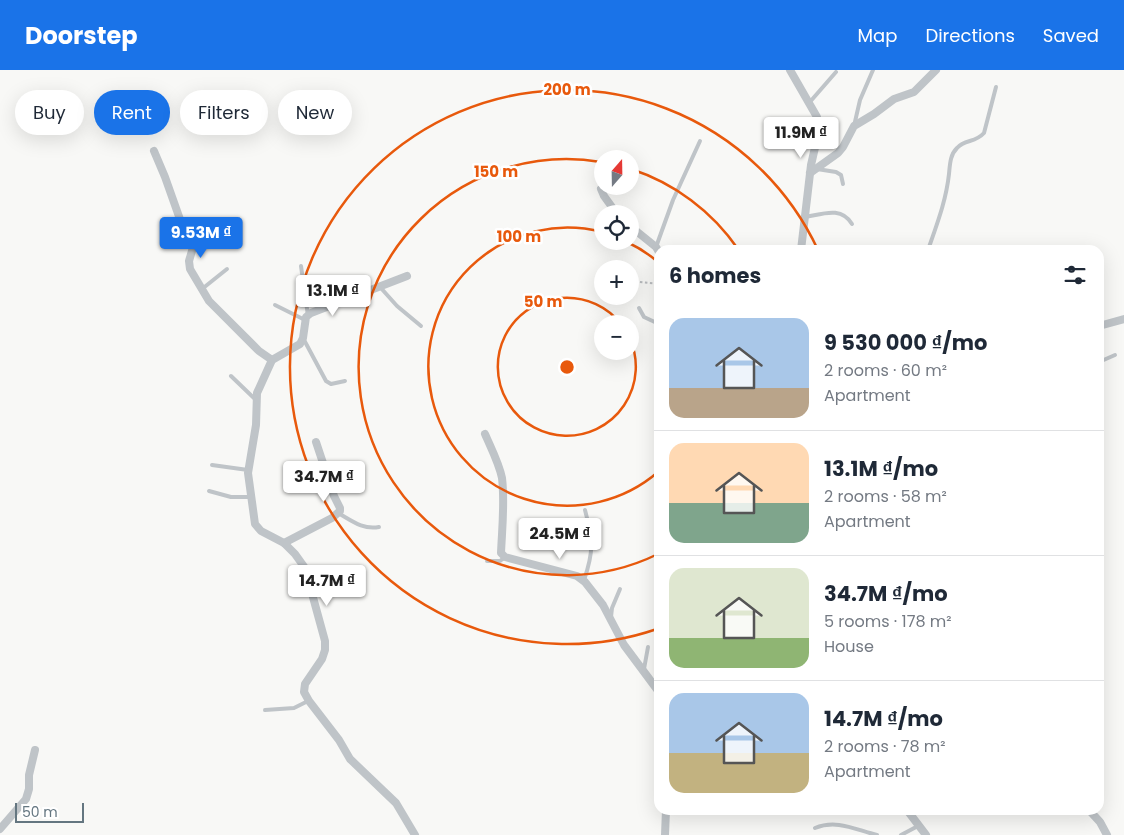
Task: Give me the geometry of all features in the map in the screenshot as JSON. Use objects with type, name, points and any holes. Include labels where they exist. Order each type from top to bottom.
[{"type":"street","points":[[790,70],[819,124],[814,171],[802,245]]},
{"type":"street","points":[[814,171],[838,153],[854,126],[894,99],[914,92],[936,70]]},
{"type":"street","points":[[154,150],[182,225],[192,238],[194,244],[189,261],[190,270],[209,301],[259,351],[272,360]]},
{"type":"street","points":[[639,234],[654,246]]},
{"type":"street","points":[[407,276],[306,318],[303,338],[300,344],[272,360],[256,393],[256,425],[248,470],[255,524],[257,528],[284,543],[305,568],[324,641],[325,650],[322,660],[305,684],[304,692],[308,701],[339,740],[350,759],[396,802],[415,835]]},
{"type":"street","points":[[1104,325],[1124,319]]},
{"type":"street","points":[[486,434],[502,478],[501,553],[505,557],[577,576],[584,581],[603,605],[624,645],[654,685]]},
{"type":"street","points":[[284,543],[338,513],[340,508],[334,496],[316,442]]},
{"type":"street","points":[[0,829],[26,799],[35,750]]},
{"type":"street","points":[[665,835],[666,815]]},
{"type":"street","points":[[910,815],[926,835]]},
{"type":"street","points":[[1094,815],[1107,835]]},
{"type":"lane","points":[[854,126],[860,100],[873,70]]},
{"type":"lane","points":[[809,103],[836,72]]},
{"type":"lane","points":[[930,245],[942,212],[952,154],[965,142],[979,139],[984,133],[996,87]]},
{"type":"lane","points":[[658,245],[672,200],[700,141]]},
{"type":"lane","points":[[814,171],[836,172],[842,175],[843,184]]},
{"type":"lane","points":[[805,217],[842,213],[848,217],[852,224]]},
{"type":"lane","points":[[275,305],[306,318],[301,266]]},
{"type":"lane","points":[[202,289],[227,269]]},
{"type":"lane","points":[[380,287],[396,306],[421,326]]},
{"type":"lane","points":[[639,308],[644,317],[654,322]]},
{"type":"lane","points":[[303,338],[326,381],[331,384],[345,381]]},
{"type":"lane","points":[[1104,360],[1115,355]]},
{"type":"lane","points":[[231,376],[256,400]]},
{"type":"lane","points":[[212,465],[248,470]]},
{"type":"lane","points":[[209,491],[231,497],[251,497]]},
{"type":"lane","points":[[584,581],[591,560],[592,548],[585,510]]},
{"type":"lane","points":[[338,513],[362,527],[370,529],[379,527]]},
{"type":"lane","points":[[487,561],[500,561],[505,557]]},
{"type":"lane","points":[[611,619],[612,608],[620,589]]},
{"type":"lane","points":[[644,672],[648,647]]},
{"type":"lane","points":[[265,710],[294,708],[308,701]]},
{"type":"lane","points":[[815,828],[837,824],[877,835]]},
{"type":"lane","points":[[901,835],[918,826]]},
{"type":"path","points":[[639,281],[654,283]]}]
